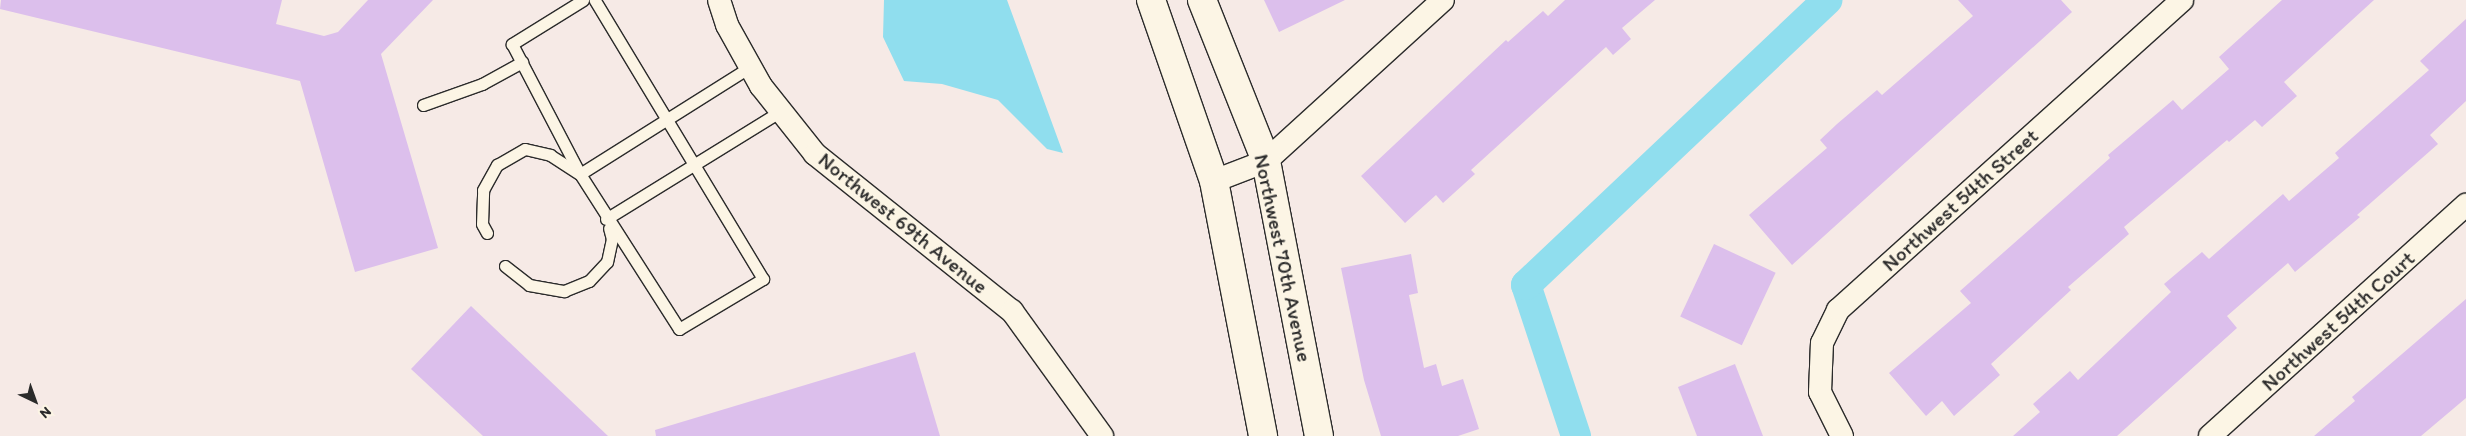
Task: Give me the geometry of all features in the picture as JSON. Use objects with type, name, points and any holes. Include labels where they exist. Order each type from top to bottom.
[{"type":"street","name":"Northwest 69th Avenue","points":[[719,0],[727,25],[750,67],[781,111],[815,154],[1012,311],[1102,436]]},
{"type":"street","points":[[1151,0],[1214,181],[1263,436]]},
{"type":"street","name":"Northwest 70th Avenue","points":[[1202,0],[1266,161],[1319,436]]},
{"type":"street","points":[[1214,181],[1266,161],[1444,0]]},
{"type":"street","name":"Northwest 54th Street","points":[[1842,436],[1820,392],[1822,343],[1838,310],[2182,0]]},
{"type":"street","name":"Northwest 54th Court","points":[[2210,436],[2466,205]]},
{"type":"lane","points":[[583,0],[512,44],[580,174],[606,219],[679,329],[763,279],[693,166],[668,118],[595,0]]},
{"type":"lane","points":[[423,105],[482,84],[522,62]]},
{"type":"lane","points":[[580,174],[750,67]]},
{"type":"lane","points":[[606,219],[781,111]]},
{"type":"lane","points":[[487,233],[482,224],[482,190],[497,164],[525,149],[550,155],[580,174]]},
{"type":"lane","points":[[505,266],[529,285],[564,291],[589,281],[607,262],[612,238],[606,219]]},
{"type":"water","points":[[884,0],[1007,0],[1063,153],[1047,149],[998,100],[942,84],[904,81],[883,37]]},
{"type":"building","points":[[1,0],[282,0],[276,24],[324,36],[338,32],[368,0],[433,0],[381,54],[438,248],[355,272],[300,81],[0,9]]},
{"type":"building","points":[[1264,0],[1345,0],[1279,32]]},
{"type":"building","points":[[1565,0],[1655,0],[1622,28],[1631,39],[1613,55],[1606,47],[1471,170],[1475,174],[1443,203],[1436,195],[1405,223],[1361,176],[1506,40],[1508,42],[1543,11],[1548,16]]},
{"type":"building","points":[[1958,0],[2061,0],[2072,12],[1792,265],[1749,215],[1827,148],[1820,140],[1837,124],[1877,90],[1882,95],[1973,16]]},
{"type":"building","points":[[2282,0],[2374,0],[2284,82],[2297,96],[2262,127],[2255,120],[2229,142],[2227,140],[2124,227],[2129,234],[2068,287],[2071,290],[1991,364],[2000,375],[1954,416],[1942,401],[1926,416],[1889,373],[1971,303],[1960,291],[2110,158],[2108,155],[2173,100],[2182,110],[2229,69],[2219,57]]},
{"type":"building","points":[[2466,19],[2466,101],[2430,135],[2438,144],[2357,215],[2360,217],[2295,272],[2288,263],[2227,316],[2237,328],[2117,436],[2013,436],[2040,412],[2033,404],[2070,371],[2078,380],[2171,292],[2164,284],[2202,252],[2209,259],[2283,194],[2289,201],[2339,158],[2335,153],[2429,70],[2420,61]]},
{"type":"building","points":[[1714,244],[1776,273],[1742,345],[1680,317]]},
{"type":"building","points":[[1411,254],[1418,293],[1409,295],[1424,368],[1436,364],[1442,386],[1463,379],[1479,429],[1458,436],[1381,436],[1364,380],[1341,268]]},
{"type":"building","points":[[2466,299],[2466,398],[2421,436],[2314,436],[2355,401],[2352,397]]},
{"type":"building","points":[[471,306],[608,436],[483,436],[411,369]]},
{"type":"building","points":[[915,352],[940,436],[656,436],[655,430]]},
{"type":"building","points":[[1735,364],[1763,436],[1697,436],[1678,387]]},
{"type":"waterway","points":[[1576,436],[1526,285],[1827,0]]}]
